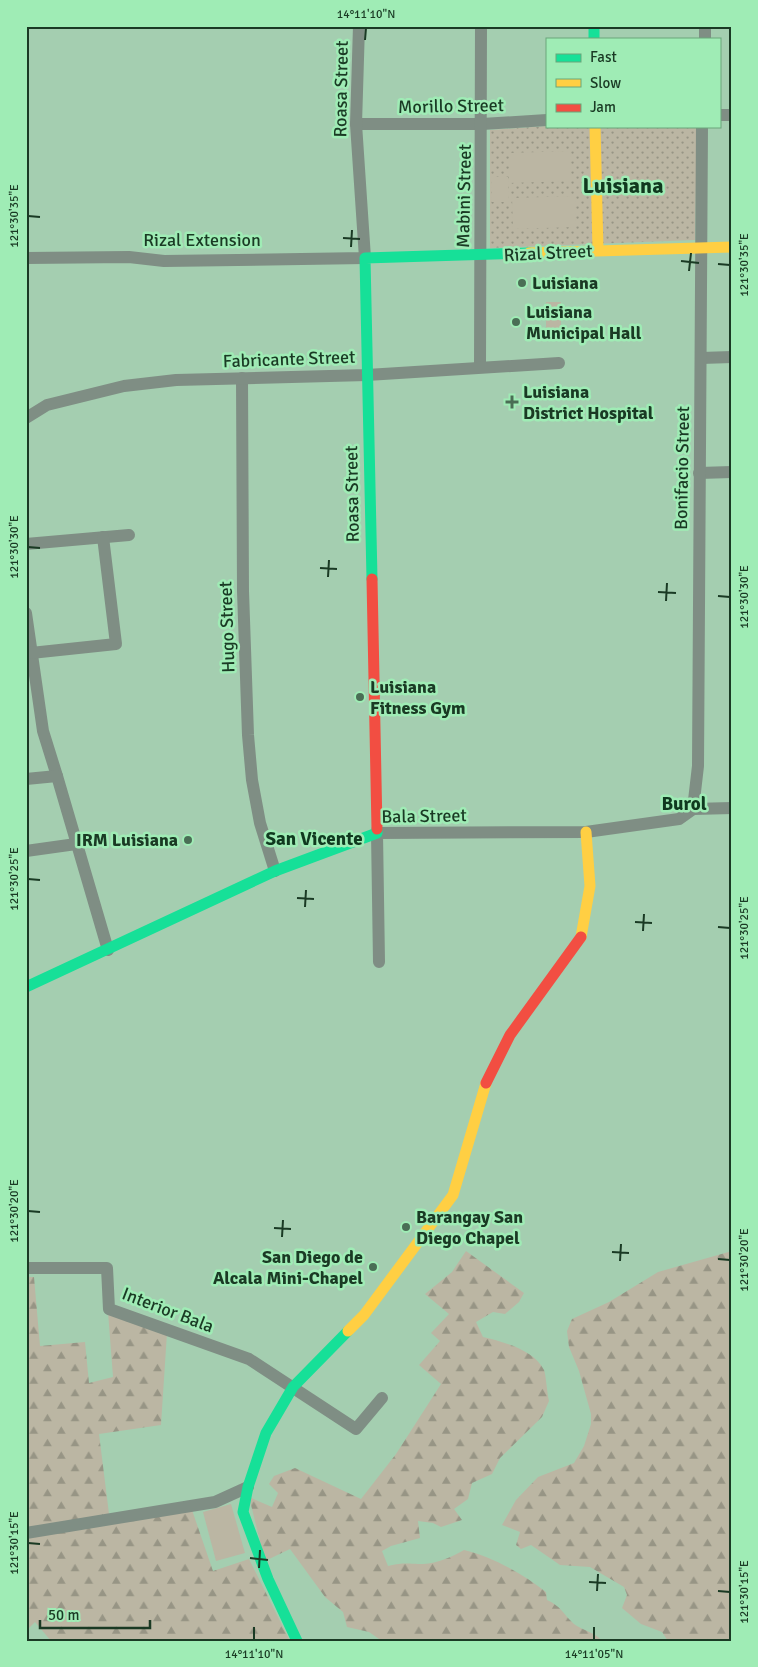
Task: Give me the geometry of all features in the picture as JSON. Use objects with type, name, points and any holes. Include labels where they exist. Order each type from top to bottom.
[{"type":"main road","points":[[595,128],[598,250]]},
{"type":"main road","name":"Rizal Street","points":[[365,258],[732,247]]},
{"type":"main road","name":"Roasa Street","points":[[365,258],[377,834]]},
{"type":"main road","points":[[297,1641],[268,1579],[243,1512],[248,1487],[266,1433],[293,1387],[364,1315],[453,1195],[485,1085],[505,1043],[581,936],[590,886],[586,832]]},
{"type":"main road","name":"Bala Street","points":[[26,987],[275,871],[377,834]]},
{"type":"street","name":"Roasa Street","points":[[359,26],[356,124],[365,258]]},
{"type":"street","name":"Mabini Street","points":[[480,367],[481,26]]},
{"type":"street","name":"Morillo Street","points":[[356,124],[482,124],[546,120]]},
{"type":"street","name":"Bonifacio Street","points":[[693,810],[698,766],[702,128]]},
{"type":"street","name":"Rizal Extension","points":[[26,258],[129,257],[164,261],[365,258]]},
{"type":"street","points":[[701,358],[732,357]]},
{"type":"street","name":"Fabricante Street","points":[[26,418],[47,405],[124,386],[176,380],[367,375],[559,363]]},
{"type":"street","name":"Hugo Street","points":[[242,378],[243,591],[248,735],[252,780],[260,823],[275,871]]},
{"type":"street","points":[[699,473],[732,472]]},
{"type":"street","points":[[26,544],[129,534]]},
{"type":"street","points":[[31,653],[116,644],[103,537]]},
{"type":"street","points":[[26,613],[43,731],[108,950]]},
{"type":"street","points":[[26,779],[57,776]]},
{"type":"street","name":"Bala Street","points":[[377,834],[586,832],[679,819],[693,810],[732,808]]},
{"type":"street","name":"Roasa Street","points":[[377,834],[378,962]]},
{"type":"street","points":[[26,851],[76,844]]},
{"type":"street","name":"Interior Bala","points":[[26,1268],[107,1268],[109,1309],[249,1359],[293,1387]]},
{"type":"street","points":[[293,1387],[356,1429],[382,1398]]},
{"type":"street","points":[[26,1533],[215,1502],[248,1487]]},
{"type":"green space","points":[[546,126],[546,128],[697,128],[695,240],[490,248],[490,130]]},
{"type":"green space","points":[[570,151],[571,181],[509,183],[509,153]]},
{"type":"green space","points":[[491,177],[508,177],[509,202],[492,202]]},
{"type":"green space","points":[[575,196],[576,227],[513,229],[512,198]]},
{"type":"green space","points":[[546,302],[561,302],[561,329],[546,329]]},
{"type":"green space","points":[[466,1251],[524,1293],[519,1302],[505,1314],[493,1312],[476,1322],[483,1337],[518,1348],[539,1363],[545,1372],[549,1401],[542,1417],[500,1458],[492,1474],[472,1483],[468,1499],[454,1509],[462,1520],[441,1527],[433,1523],[418,1521],[420,1538],[391,1546],[382,1551],[388,1566],[434,1562],[464,1550],[486,1557],[537,1585],[546,1592],[547,1600],[559,1608],[574,1624],[602,1641],[382,1641],[369,1632],[347,1627],[343,1612],[325,1597],[290,1549],[265,1561],[249,1497],[272,1507],[278,1493],[269,1484],[274,1476],[295,1468],[361,1499],[396,1454],[441,1384],[419,1365],[440,1341],[431,1333],[449,1314],[425,1294],[452,1272]]},
{"type":"green space","points":[[732,1251],[732,1641],[668,1641],[662,1632],[641,1624],[622,1608],[627,1595],[624,1587],[590,1567],[560,1565],[531,1545],[521,1549],[516,1545],[520,1532],[502,1525],[516,1500],[538,1477],[574,1463],[584,1446],[591,1424],[591,1414],[579,1371],[569,1347],[567,1331],[572,1319],[609,1302],[658,1272]]},
{"type":"green space","points":[[26,1277],[34,1277],[40,1346],[85,1342],[89,1383],[113,1377],[108,1312],[167,1333],[161,1425],[99,1434],[110,1522],[192,1510],[213,1571],[249,1559],[290,1641],[51,1641],[35,1622],[26,1631]]},
{"type":"green space","points":[[231,1504],[245,1553],[216,1561],[203,1512]]},
{"type":"traffic: fast","points":[[594,26],[594,38]]},
{"type":"traffic: fast","points":[[372,579],[365,258],[529,253]]},
{"type":"traffic: fast","points":[[26,987],[275,871],[377,833],[377,829]]},
{"type":"traffic: fast","points":[[297,1641],[268,1579],[243,1512],[248,1487],[266,1433],[293,1387],[348,1331]]},
{"type":"traffic: slow","points":[[595,128],[598,250]]},
{"type":"traffic: slow","points":[[529,253],[732,247]]},
{"type":"traffic: slow","points":[[581,937],[590,886],[586,832]]},
{"type":"traffic: slow","points":[[348,1331],[364,1315],[453,1195],[486,1083]]},
{"type":"traffic: jam","points":[[372,579],[377,829]]},
{"type":"traffic: jam","points":[[486,1083],[510,1035],[581,937]]},
{"type":"place","name":"Luisiana","points":[[522,283]]},
{"type":"place","name":"Luisiana Municipal Hall","points":[[516,322]]},
{"type":"place","name":"Luisiana District Hospital","points":[[512,402]]},
{"type":"place","name":"Luisiana Fitness Gym","points":[[360,697]]},
{"type":"place","name":"IRM Luisiana","points":[[188,840]]},
{"type":"place","name":"Barangay San Diego Chapel","points":[[406,1227]]},
{"type":"place","name":"San Diego de Alcala Mini-Chapel","points":[[373,1267]]},
{"type":"district","name":"Luisiana","points":[[623,185]]},
{"type":"district","name":"Burol","points":[[684,804]]},
{"type":"district","name":"San Vicente","points":[[314,839]]}]
